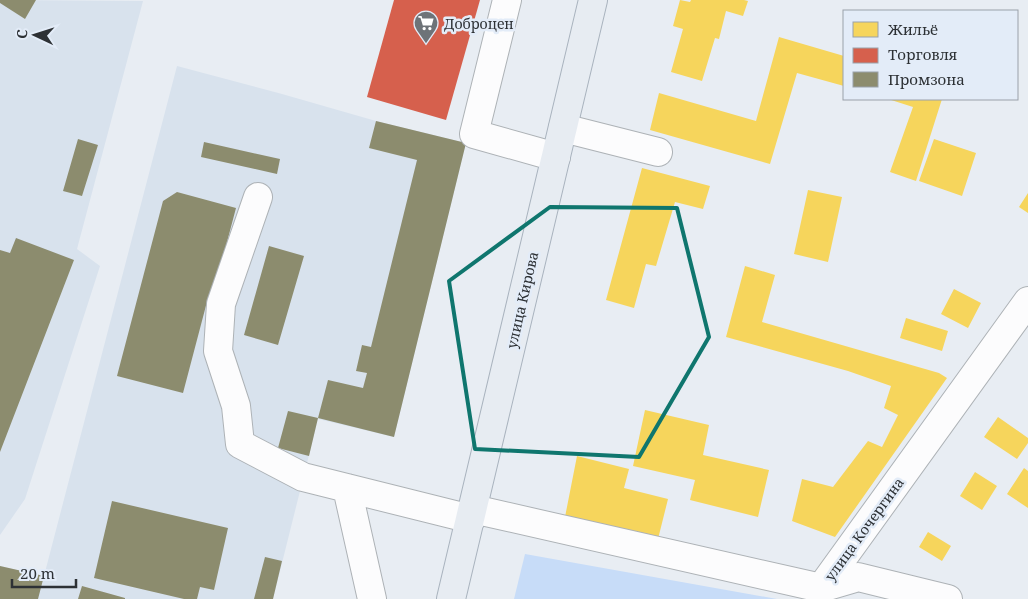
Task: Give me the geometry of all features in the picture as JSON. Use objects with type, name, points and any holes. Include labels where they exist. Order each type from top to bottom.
[{"type":"main road","name":"улица Кирова","points":[[451,599],[593,0]]},
{"type":"street","points":[[507,0],[474,134],[556,157]]},
{"type":"street","points":[[563,128],[658,152]]},
{"type":"street","name":"улица Кочергина","points":[[258,197],[221,304],[218,351],[236,406],[240,444],[303,477],[347,488],[821,588],[1028,301]]},
{"type":"street","points":[[347,488],[372,599]]},
{"type":"street","points":[[821,588],[858,576],[948,599]]},
{"type":"highlighted area","points":[[550,207],[677,208],[709,337],[639,457],[475,449],[449,281]]},
{"type":"shaded area","points":[[0,0],[143,1],[77,249],[100,266],[25,499],[0,535]]},
{"type":"shaded area","points":[[177,66],[376,121],[466,143],[394,437],[318,419],[273,599],[0,599],[0,566],[44,576]]},
{"type":"shaded area","points":[[525,554],[777,599],[514,599]]},
{"type":"building: Жильё","points":[[680,0],[690,2],[691,0],[748,1],[743,16],[726,11],[719,39],[715,38],[702,81],[671,72],[683,29],[673,26]]},
{"type":"building: Жильё","points":[[779,37],[843,56],[843,86],[797,73],[770,164],[650,130],[659,93],[756,121]]},
{"type":"building: Жильё","points":[[891,100],[942,100],[916,181],[890,172],[913,107]]},
{"type":"building: Жильё","points":[[934,139],[976,153],[962,196],[919,181]]},
{"type":"building: Жильё","points":[[642,168],[710,186],[703,209],[675,202],[656,266],[646,264],[634,308],[606,300]]},
{"type":"building: Жильё","points":[[808,190],[842,197],[828,262],[794,254]]},
{"type":"building: Жильё","points":[[1028,193],[1028,213],[1019,207]]},
{"type":"building: Жильё","points":[[745,266],[775,275],[762,322],[939,373],[947,378],[835,537],[792,521],[802,479],[833,487],[868,441],[882,447],[898,415],[884,408],[891,386],[848,371],[726,337]]},
{"type":"building: Жильё","points":[[954,289],[981,303],[968,328],[941,314]]},
{"type":"building: Жильё","points":[[906,318],[948,331],[942,351],[900,338]]},
{"type":"building: Жильё","points":[[645,410],[709,425],[703,455],[769,470],[758,517],[690,500],[695,480],[633,466]]},
{"type":"building: Жильё","points":[[998,417],[1028,438],[1028,443],[1017,459],[984,437]]},
{"type":"building: Жильё","points":[[577,456],[629,469],[624,488],[668,499],[658,539],[565,517]]},
{"type":"building: Жильё","points":[[1024,468],[1028,471],[1028,508],[1007,494]]},
{"type":"building: Жильё","points":[[975,472],[997,486],[982,510],[960,496]]},
{"type":"building: Жильё","points":[[928,532],[951,546],[942,561],[919,547]]},
{"type":"building: Торговля","points":[[394,0],[480,0],[446,120],[367,97]]},
{"type":"building: Промзона","points":[[0,0],[36,0],[25,19],[0,3]]},
{"type":"building: Промзона","points":[[376,121],[466,143],[394,437],[318,418],[328,380],[363,388],[367,373],[356,371],[362,345],[371,347],[417,160],[369,148]]},
{"type":"building: Промзона","points":[[78,139],[98,145],[82,196],[63,191]]},
{"type":"building: Промзона","points":[[204,142],[280,159],[277,174],[201,157]]},
{"type":"building: Промзона","points":[[177,192],[236,208],[212,299],[208,298],[183,393],[117,376],[163,201]]},
{"type":"building: Промзона","points":[[16,238],[74,260],[0,452],[0,250],[10,253]]},
{"type":"building: Промзона","points":[[269,246],[304,256],[278,345],[244,335]]},
{"type":"building: Промзона","points":[[288,411],[318,418],[309,456],[278,448]]},
{"type":"building: Промзона","points":[[112,501],[228,528],[214,590],[200,587],[197,599],[184,599],[94,578]]},
{"type":"building: Промзона","points":[[265,557],[282,561],[273,599],[254,599]]},
{"type":"building: Промзона","points":[[0,566],[44,576],[38,599],[0,599]]},
{"type":"building: Промзона","points":[[82,586],[125,598],[125,599],[78,599]]},
{"type":"place","name":"Доброцен","points":[[426,44]]}]
